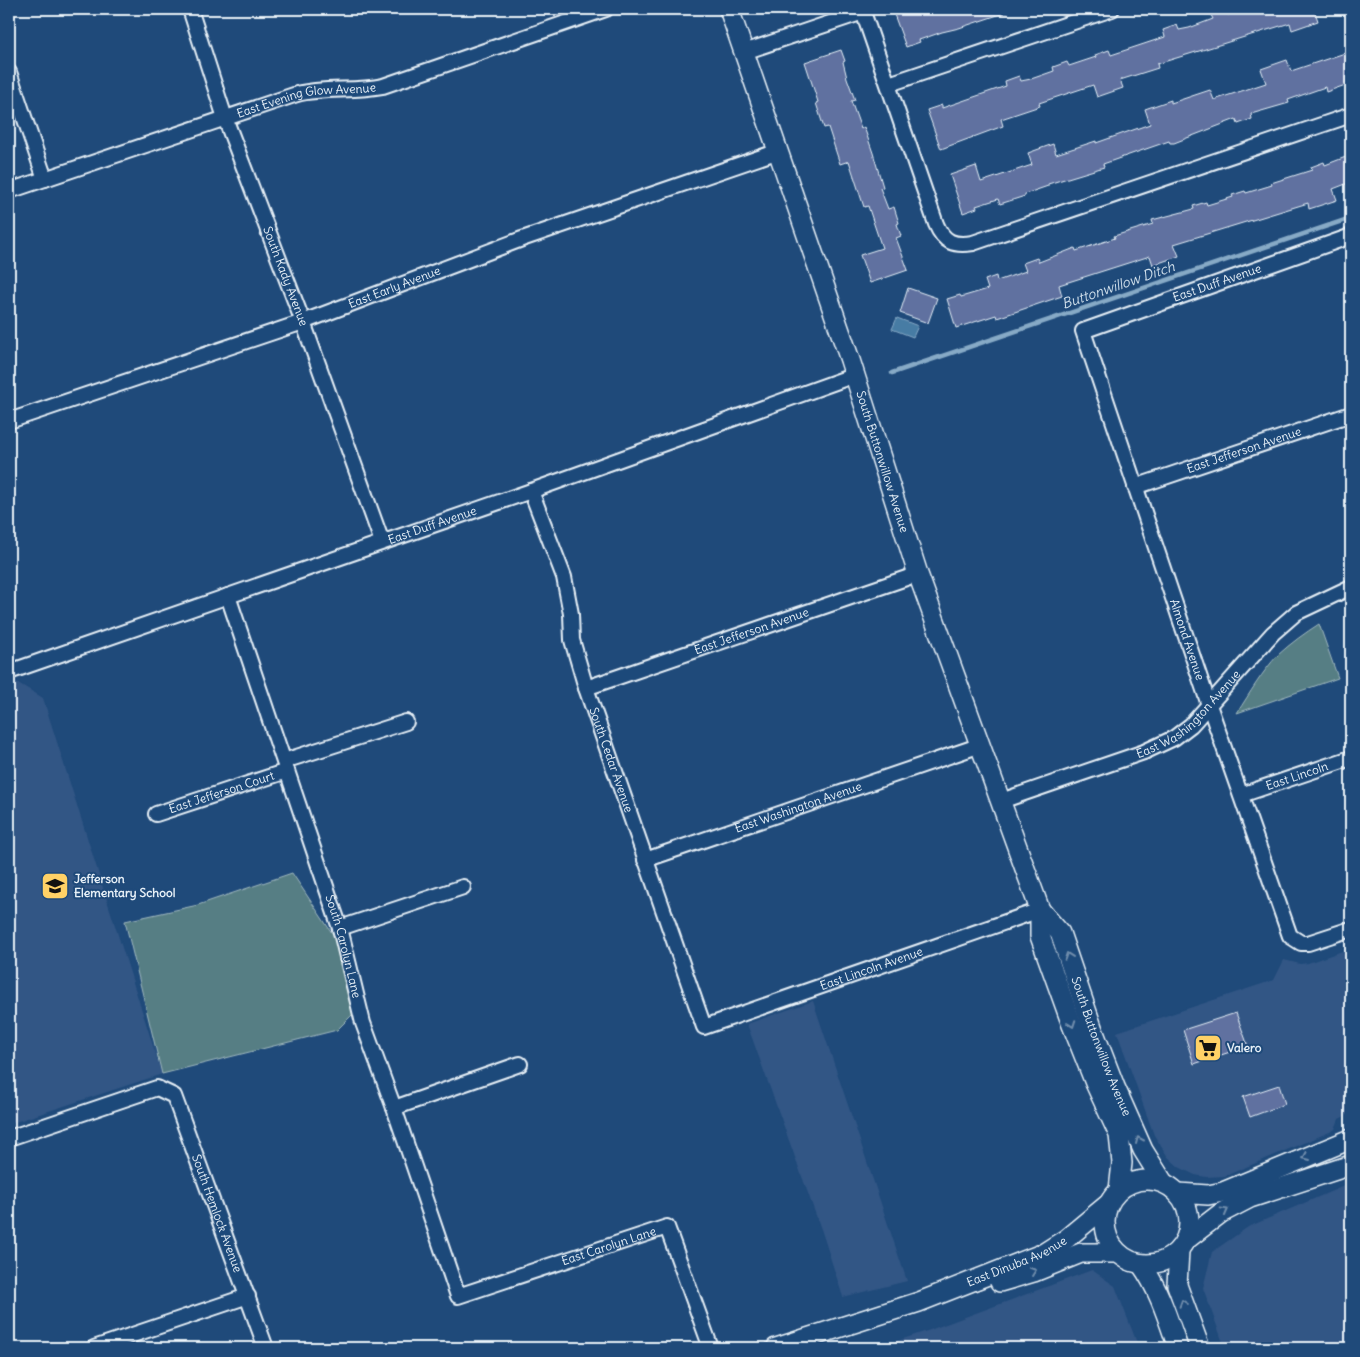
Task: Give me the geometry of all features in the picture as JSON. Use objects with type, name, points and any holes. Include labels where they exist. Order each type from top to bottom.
[{"type":"street","name":"South Kady Avenue","points":[[190,9],[225,118],[303,322],[382,542]]},
{"type":"street","name":"East Evening Glow Avenue","points":[[9,191],[310,91],[324,89],[367,89],[383,86],[606,9]]},
{"type":"street","name":"South Buttonwillow Avenue","points":[[730,9],[855,375],[918,574],[1040,910],[1040,936],[1095,1083],[1119,1135],[1122,1163],[1119,1190]]},
{"type":"street","points":[[889,84],[1112,9]]},
{"type":"street","points":[[744,52],[862,10],[940,234],[955,244],[983,240],[1351,115]]},
{"type":"street","points":[[9,72],[46,178]]},
{"type":"street","name":"East Early Avenue","points":[[9,421],[303,322],[522,238],[779,151]]},
{"type":"street","name":"East Duff Avenue","points":[[1083,331],[1351,236]]},
{"type":"street","name":"Almond Avenue","points":[[1083,331],[1209,705],[1290,936],[1294,941],[1308,943],[1351,929]]},
{"type":"street","name":"East Duff Avenue","points":[[9,672],[532,490],[855,375]]},
{"type":"street","name":"East Jefferson Avenue","points":[[1136,487],[1351,414]]},
{"type":"street","name":"South Cedar Avenue","points":[[532,490],[564,578],[571,614],[572,640],[586,688],[704,1027]]},
{"type":"street","name":"East Jefferson Avenue","points":[[586,688],[918,574]]},
{"type":"street","name":"East Washington Avenue","points":[[1001,801],[1144,752],[1167,741],[1191,725],[1272,633],[1296,613],[1351,587]]},
{"type":"street","name":"South Carolyn Lane","points":[[228,596],[340,928],[363,1023],[458,1296]]},
{"type":"street","name":"East Jefferson Court","points":[[156,814],[406,722]]},
{"type":"street","name":"East Washington Avenue","points":[[645,860],[981,745]]},
{"type":"street","name":"East Lincoln","points":[[1241,796],[1351,758]]},
{"type":"street","points":[[340,928],[463,887]]},
{"type":"street","name":"South Buttonwillow Avenue","points":[[1040,910],[1060,934],[1092,1030],[1143,1150],[1170,1188]]},
{"type":"street","name":"East Lincoln Avenue","points":[[704,1027],[1040,910]]},
{"type":"street","points":[[394,1108],[520,1064]]},
{"type":"street","name":"South Hemlock Avenue","points":[[9,1138],[158,1088],[174,1096],[266,1348]]},
{"type":"street","points":[[1351,1139],[1222,1192],[1208,1195],[1170,1188],[1154,1180],[1137,1181],[1119,1190],[1108,1205],[1105,1215],[1105,1231],[1112,1248],[1127,1260],[1147,1265],[1157,1264],[1167,1260],[1221,1213],[1250,1198],[1351,1165]]},
{"type":"street","points":[[1170,1188],[1187,1206],[1190,1224],[1182,1246],[1177,1286],[1200,1348]]},
{"type":"street","name":"East Dinuba Avenue","points":[[776,1348],[918,1302],[1044,1253],[1066,1239],[1108,1205]]},
{"type":"street","name":"East Carolyn Lane","points":[[458,1296],[667,1227],[711,1348]]},
{"type":"street","name":"East Dinuba Avenue","points":[[918,1302],[975,1289],[1034,1272],[1081,1253],[1118,1253]]},
{"type":"street","points":[[1141,1264],[1150,1276],[1161,1299],[1178,1348]]},
{"type":"street","points":[[94,1348],[248,1296]]},
{"type":"shaded area","points":[[897,318],[918,326],[913,337],[892,329]]},
{"type":"shaded area","name":"Jefferson Elementary School","points":[[18,683],[43,698],[162,1074],[9,1124],[9,686]]},
{"type":"shaded area","points":[[1351,948],[1351,1113],[1339,1119],[1335,1129],[1332,1131],[1225,1176],[1206,1177],[1195,1175],[1179,1167],[1168,1157],[1154,1135],[1117,1032],[1274,980],[1284,960],[1300,964],[1308,963]]},
{"type":"shaded area","points":[[813,1001],[907,1281],[843,1297],[822,1232],[747,1024]]},
{"type":"shaded area","points":[[1351,1183],[1351,1348],[1225,1348],[1203,1288],[1212,1252],[1248,1227]]},
{"type":"shaded area","points":[[1092,1270],[1115,1286],[1139,1348],[876,1348],[927,1331]]},
{"type":"green space","points":[[1319,624],[1338,678],[1237,713],[1261,676],[1278,655]]},
{"type":"green space","points":[[292,873],[350,960],[357,1010],[337,1030],[162,1074],[125,921],[198,905]]},
{"type":"building","points":[[892,9],[1010,9],[1010,11],[942,32],[906,47]]},
{"type":"building","points":[[1246,9],[1314,9],[1318,21],[1292,30],[1290,23],[1157,64],[1158,68],[1120,80],[1123,88],[1097,97],[1093,85],[1039,103],[1040,106],[1001,119],[1003,126],[941,149],[927,110],[942,105],[942,108],[1006,86],[1005,81],[1019,76],[1021,81],[1031,79],[1054,71],[1053,67],[1067,62],[1069,66],[1096,57],[1095,55],[1109,50],[1111,55],[1165,37],[1163,30],[1177,25],[1179,30],[1189,28],[1213,19],[1211,15],[1226,10],[1228,15]]},
{"type":"building","points":[[841,50],[845,61],[843,62],[847,78],[855,100],[851,101],[861,129],[864,127],[873,153],[883,187],[880,188],[888,209],[894,207],[901,236],[896,238],[908,270],[870,283],[860,255],[882,248],[868,206],[864,207],[849,161],[840,164],[828,127],[824,128],[805,62]]},
{"type":"building","points":[[1351,51],[1351,83],[1326,92],[1325,87],[1288,100],[1289,103],[1251,114],[1252,119],[1238,124],[1236,119],[1174,143],[1169,141],[1103,164],[1104,167],[1048,184],[1048,186],[1025,194],[1025,196],[1000,204],[998,199],[976,206],[977,208],[963,213],[950,175],[976,166],[981,182],[1032,165],[1028,153],[1053,144],[1056,154],[1096,141],[1096,143],[1150,124],[1145,109],[1171,100],[1171,103],[1210,90],[1214,100],[1266,83],[1261,69],[1287,60],[1291,71]]},
{"type":"building","points":[[1351,155],[1351,182],[1333,189],[1337,200],[1309,209],[1308,203],[1174,244],[1179,256],[1153,265],[1150,256],[1059,285],[1062,296],[997,318],[996,315],[956,328],[947,299],[988,289],[985,280],[996,276],[997,281],[1026,271],[1023,263],[1037,258],[1039,262],[1075,248],[1076,251],[1115,238],[1114,236],[1153,224],[1152,220],[1194,209],[1193,206],[1206,202],[1207,205],[1245,191],[1246,193],[1272,185],[1271,183],[1312,170],[1311,167],[1324,162],[1325,165]]},
{"type":"building","points":[[908,288],[937,298],[928,323],[900,313]]},
{"type":"building","points":[[1236,1013],[1248,1046],[1194,1064],[1183,1030]]},
{"type":"building","points":[[1279,1085],[1285,1104],[1250,1117],[1243,1097]]},
{"type":"waterway","name":"Buttonwillow Ditch","points":[[892,373],[1351,218]]},
{"type":"place","name":"Jefferson Elementary School","points":[[55,886]]},
{"type":"place","name":"Valero","points":[[1208,1048]]}]
